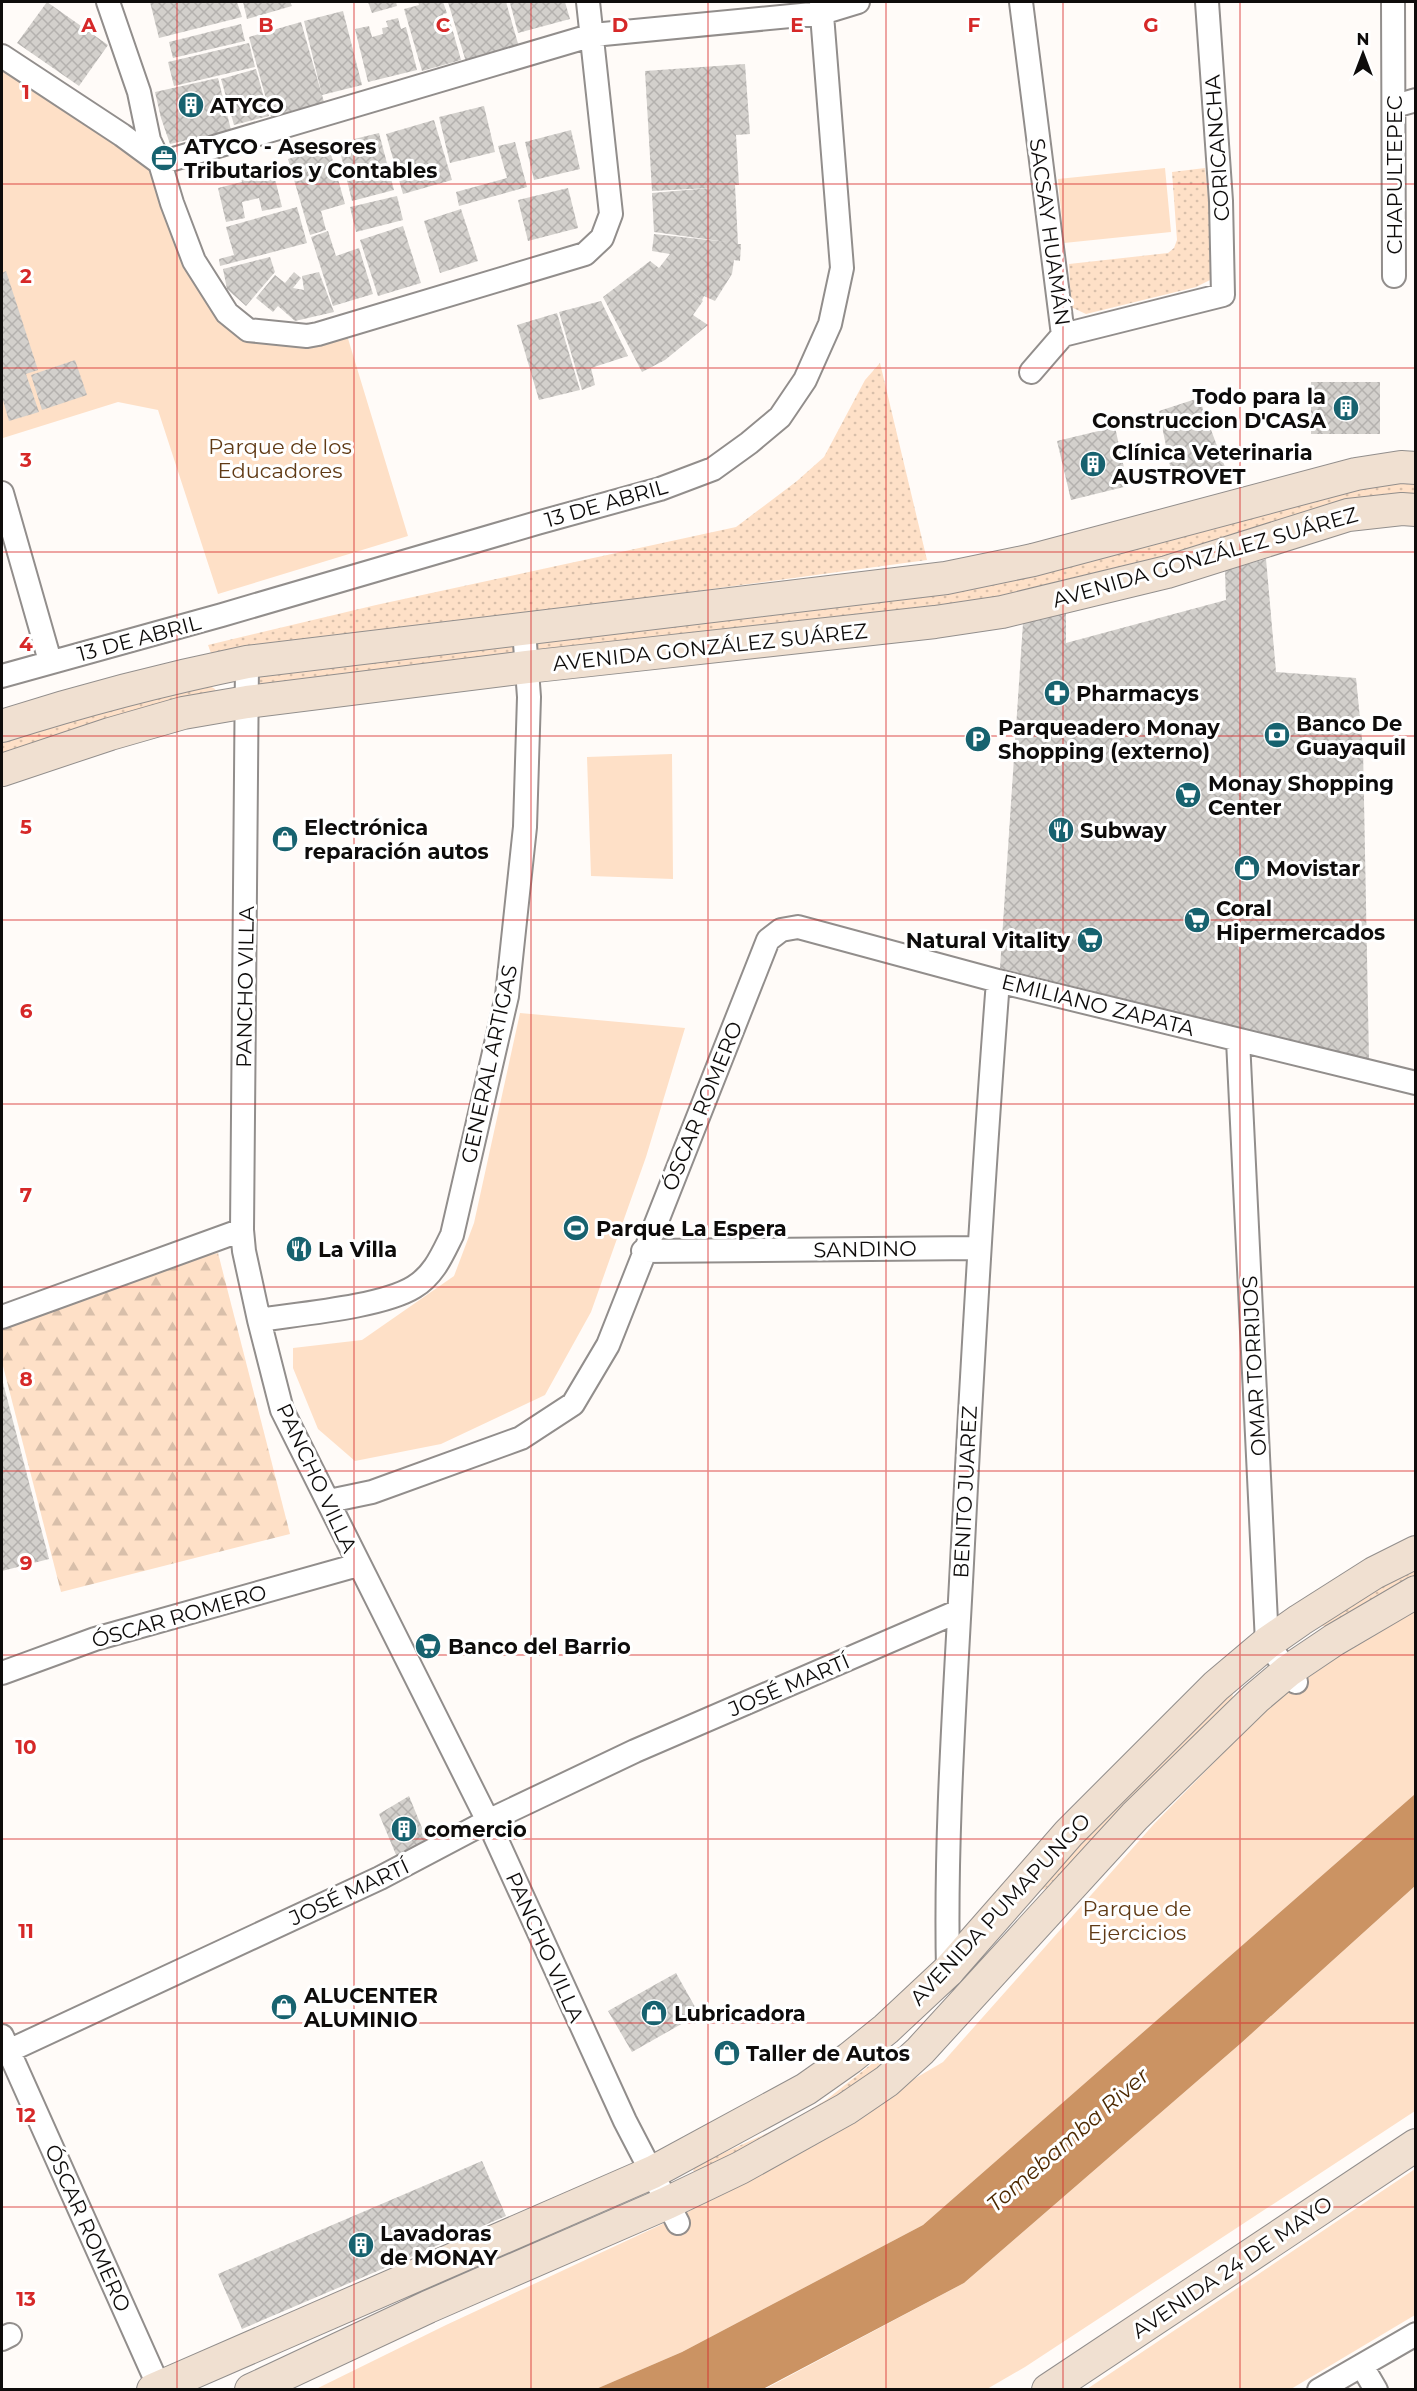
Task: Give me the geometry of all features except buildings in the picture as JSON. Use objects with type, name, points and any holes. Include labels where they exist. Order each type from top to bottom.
[{"type":"main road","name":"AVENIDA GONZÁLEZ SUÁREZ","points":[[2,726],[158,681],[247,662],[946,578],[1044,558],[1356,474],[1401,467],[1416,468]]},
{"type":"main road","name":"AVENIDA GONZÁLEZ SUÁREZ","points":[[2,770],[110,734],[183,713],[247,702],[527,667],[925,623],[1002,612],[1167,572],[1348,515],[1402,509],[1416,510]]},
{"type":"main road","name":"AVENIDA PUMAPUNGO","points":[[156,2388],[652,2172],[806,2089],[886,2029],[948,1971],[1069,1833],[1215,1686],[1267,1643],[1374,1573],[1416,1552]]},
{"type":"main road","name":"AVENIDA PUMAPUNGO","points":[[251,2390],[428,2307],[672,2213],[740,2168],[846,2109],[887,2081],[920,2051],[1135,1816],[1198,1753],[1334,1640],[1416,1592]]},
{"type":"main road","name":"AVENIDA 24 DE MAYO","points":[[1048,2390],[1416,2145]]},
{"type":"street","points":[[108,2],[139,92],[149,140],[160,163],[194,261],[227,313],[248,330],[307,336],[585,254],[602,237],[611,214],[588,2]]},
{"type":"street","points":[[160,163],[593,35],[858,2]]},
{"type":"street","name":"SACSAY HUAMÁN","points":[[1021,2],[1063,335],[1223,295]]},
{"type":"street","name":"CORICANCHA","points":[[1207,2],[1221,201],[1223,295]]},
{"type":"street","name":"CHAPULTEPEC","points":[[1393,2],[1405,103],[1394,276]]},
{"type":"street","name":"13 DE ABRIL","points":[[2,676],[222,615],[537,522],[660,489],[713,469],[749,444],[780,417],[805,380],[830,324],[842,268],[822,7]]},
{"type":"street","points":[[2,56],[122,135],[160,163]]},
{"type":"street","points":[[1031,372],[1063,335]]},
{"type":"street","points":[[2,493],[50,661]]},
{"type":"street","name":"GENERAL ARTIGAS","points":[[259,1320],[382,1299],[414,1287],[437,1267],[452,1235],[507,996],[525,827],[529,696],[524,630]]},
{"type":"street","name":"PANCHO VILLA","points":[[247,662],[243,1230],[244,1251],[282,1410],[488,1821],[624,2121],[672,2213]]},
{"type":"street","name":"EMILIANO ZAPATA","points":[[781,930],[798,927],[998,981],[1416,1083]]},
{"type":"street","name":"ÓSCAR ROMERO","points":[[329,1501],[372,1492],[521,1438],[573,1404],[608,1345],[643,1251],[768,940],[781,930]]},
{"type":"street","name":"BENITO JUAREZ","points":[[948,1971],[947,1912],[959,1611],[978,1248],[998,981]]},
{"type":"street","name":"OMAR TORRIJOS","points":[[1238,1040],[1267,1643]]},
{"type":"street","points":[[2,1317],[243,1230]]},
{"type":"street","name":"SANDINO","points":[[643,1251],[978,1248]]},
{"type":"street","name":"ÓSCAR ROMERO","points":[[2,1673],[95,1639],[358,1565]]},
{"type":"street","name":"JOSÉ MARTÍ","points":[[4,2047],[380,1878],[488,1821],[635,1751],[959,1611]]},
{"type":"street","points":[[1267,1643],[1292,1676]]},
{"type":"street","points":[[948,1971],[973,1994]]},
{"type":"street","name":"ÓSCAR ROMERO","points":[[4,2047],[156,2388]]},
{"type":"street","points":[[1319,2390],[1416,2334]]},
{"type":"street","points":[[1362,2366],[1376,2390]]},
{"type":"green space","name":"Parque de los Educadores","points":[[2,71],[152,167],[224,317],[346,332],[408,536],[218,594],[158,410],[118,402],[3,438]]},
{"type":"green space","points":[[1165,168],[1171,232],[1064,243],[1058,179]]},
{"type":"green space","points":[[1205,168],[1216,268],[1212,279],[1196,287],[1086,314],[1071,307],[1069,264],[1168,253],[1174,248],[1177,240],[1172,172]]},
{"type":"green space","points":[[880,363],[927,560],[212,656],[208,645],[376,605],[736,527],[797,481],[824,457],[865,380]]},
{"type":"green space","points":[[1415,468],[1415,510],[1167,572],[527,667],[524,630],[946,578]]},
{"type":"green space","points":[[515,644],[521,655],[262,688],[258,678],[261,675]]},
{"type":"green space","points":[[210,686],[215,689],[217,695],[2,759],[2,738],[28,729]]},
{"type":"green space","points":[[672,754],[673,879],[591,876],[587,757]]},
{"type":"green space","name":"Parque La Espera","points":[[520,1013],[685,1028],[646,1157],[591,1312],[545,1395],[441,1444],[355,1461],[318,1429],[293,1368],[293,1348],[362,1340],[454,1276],[474,1223]]},
{"type":"green space","points":[[218,1253],[290,1534],[61,1592],[2,1362],[2,1308]]},
{"type":"green space","points":[[1415,1566],[1415,1580],[1329,1627],[1321,1626],[1324,1617]]},
{"type":"green space","name":"Parque de Ejercicios","points":[[1415,1602],[1415,1794],[923,2225],[682,2352],[596,2389],[314,2390],[446,2325],[686,2213],[943,2062],[1154,1824],[1272,1703]]},
{"type":"green space","points":[[1234,1689],[1232,1699],[1209,1723],[1045,1889],[1036,1891],[1039,1883]]},
{"type":"green space","points":[[1415,1886],[1415,2111],[1025,2367],[987,2389],[763,2390],[964,2283],[1240,2044]]},
{"type":"green space","points":[[893,2047],[899,2047],[900,2053],[829,2107],[701,2172],[693,2171],[697,2165],[783,2126],[826,2100]]},
{"type":"green space","points":[[1415,2169],[1415,2315],[1291,2389],[1087,2389]]},
{"type":"water","name":"Tomebamba River","points":[[1415,1794],[1415,1886],[1240,2044],[964,2283],[763,2389],[596,2389],[682,2352],[923,2225]]},
{"type":"place","name":"ATYCO","points":[[191,105]]},
{"type":"place","name":"ATYCO - Asesores Tributarios y Contables","points":[[164,158]]},
{"type":"place","name":"Todo para la Construccion D'CASA","points":[[1346,408]]},
{"type":"place","name":"Clínica Veterinaria AUSTROVET","points":[[1093,464]]},
{"type":"place","name":"Pharmacys","points":[[1057,693]]},
{"type":"place","name":"Banco De Guayaquil","points":[[1277,735]]},
{"type":"place","name":"Parqueadero Monay Shopping (externo)","points":[[978,739]]},
{"type":"place","name":"Monay Shopping Center","points":[[1188,795]]},
{"type":"place","name":"Subway","points":[[1061,830]]},
{"type":"place","name":"Electrónica reparación autos","points":[[285,839]]},
{"type":"place","name":"Movistar","points":[[1247,868]]},
{"type":"place","name":"Coral Hipermercados","points":[[1197,920]]},
{"type":"place","name":"Natural Vitality","points":[[1090,940]]},
{"type":"place","name":"Parque La Espera","points":[[576,1228]]},
{"type":"place","name":"La Villa","points":[[299,1249]]},
{"type":"place","name":"Banco del Barrio","points":[[428,1646]]},
{"type":"place","name":"comercio","points":[[404,1829]]},
{"type":"place","name":"ALUCENTER ALUMINIO","points":[[284,2007]]},
{"type":"place","name":"Lubricadora","points":[[654,2013]]},
{"type":"place","name":"Taller de Autos","points":[[727,2053]]},
{"type":"place","name":"Lavadoras de MONAY","points":[[361,2245]]}]
